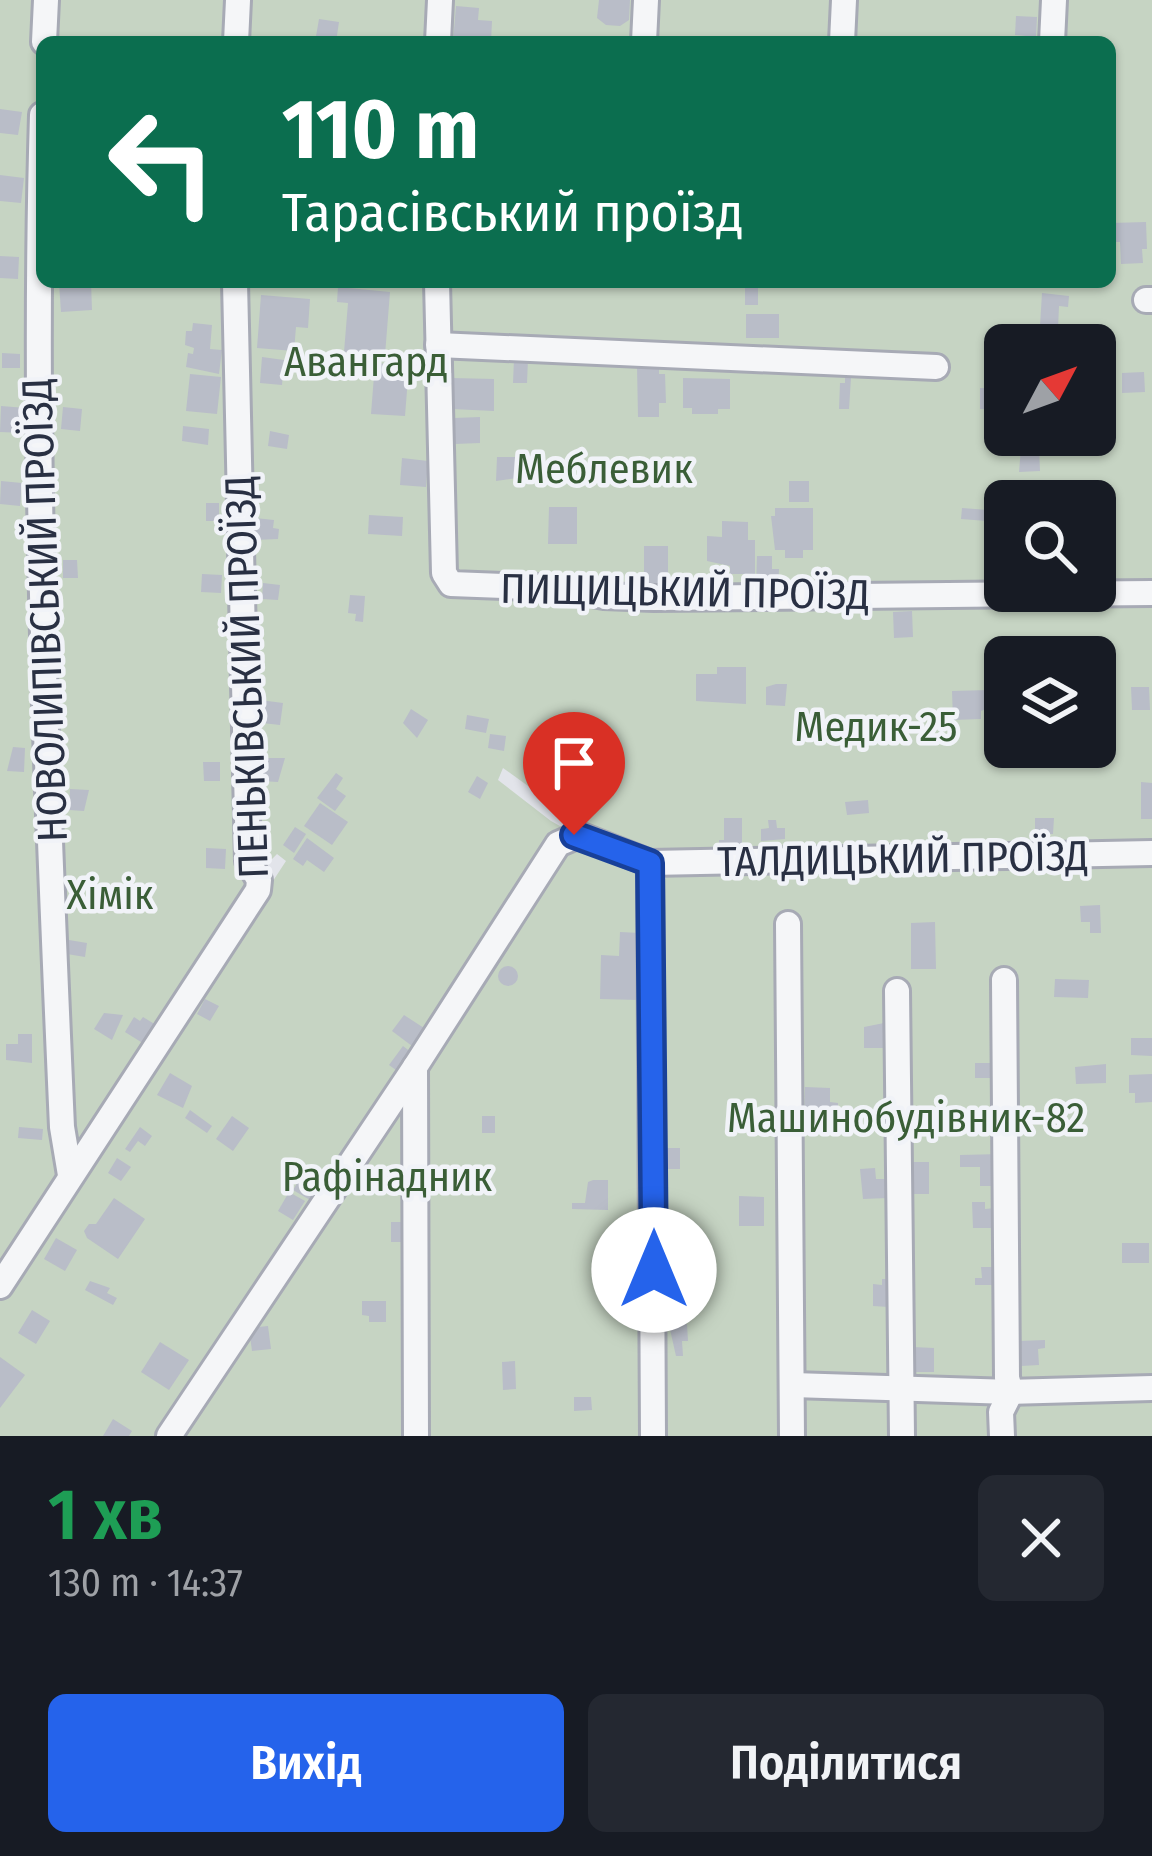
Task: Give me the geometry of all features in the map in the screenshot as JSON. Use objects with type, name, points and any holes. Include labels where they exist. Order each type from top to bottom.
[{"type":"lane","points":[[44,36],[46,0]]},
{"type":"lane","points":[[236,36],[238,0]]},
{"type":"lane","points":[[438,36],[440,0]]},
{"type":"lane","points":[[644,36],[646,0]]},
{"type":"lane","points":[[842,36],[844,0]]},
{"type":"lane","points":[[1052,36],[1054,0]]},
{"type":"lane","name":"НОВОЛИПІВСЬКИЙ ПРОЇЗД","points":[[37,288],[61,1103],[70,1175]]},
{"type":"lane","name":"ПЕНЬКІВСЬКИЙ ПРОЇЗД","points":[[0,1286],[258,890],[260,880],[248,861],[235,288]]},
{"type":"lane","name":"ПИЩИЦЬКИЙ ПРОЇЗД","points":[[437,288],[444,573],[451,584],[654,598],[1152,593]]},
{"type":"lane","points":[[438,345],[936,367]]},
{"type":"lane","points":[[169,1436],[558,844],[579,836],[650,863],[652,1436]]},
{"type":"lane","name":"ТАЛДИЦЬКИЙ ПРОЇЗД","points":[[650,863],[1152,853]]},
{"type":"lane","points":[[788,924],[792,1436]]},
{"type":"lane","points":[[1002,1436],[1001,1412],[1011,1392],[1007,1378],[1004,980]]},
{"type":"lane","points":[[897,991],[902,1436]]},
{"type":"lane","points":[[415,1067],[416,1436]]},
{"type":"lane","points":[[793,1385],[1011,1392],[1152,1388]]},
{"type":"green space","points":[[0,0],[1152,0],[1152,586],[1116,586],[1116,480],[984,480],[984,587],[603,590],[456,574],[442,594],[984,598],[984,612],[1116,612],[1116,599],[1152,599],[1152,849],[637,849],[582,825],[503,768],[498,780],[551,821],[644,873],[648,1436],[0,1436],[0,1300],[286,861],[277,854],[272,859],[258,854],[236,906],[0,1274]]},
{"type":"green space","name":"Машинобудівник-82","points":[[1152,864],[1152,1436],[661,1436],[659,892],[666,877],[678,869]]},
{"type":"building","points":[[599,0],[630,0],[629,20],[620,26],[606,25],[597,18]]},
{"type":"building","points":[[456,6],[479,8],[478,20],[492,21],[491,36],[454,36]]},
{"type":"building","points":[[1016,16],[1037,17],[1036,36],[1015,35]]},
{"type":"building","points":[[319,19],[339,22],[337,36],[316,36]]},
{"type":"building","points":[[0,109],[22,112],[18,135],[0,133]]},
{"type":"building","points":[[0,175],[24,178],[21,203],[0,201]]},
{"type":"building","points":[[1146,222],[1143,263],[1121,264],[1116,223]]},
{"type":"building","points":[[0,256],[19,257],[18,279],[0,278]]},
{"type":"building","points":[[59,288],[91,288],[92,310],[61,312]]},
{"type":"building","points":[[338,288],[390,292],[385,355],[344,352],[348,303],[337,302]]},
{"type":"building","points":[[745,288],[758,288],[758,305],[745,305]]},
{"type":"building","points":[[1042,293],[1069,296],[1068,307],[1059,306],[1058,324],[1040,324]]},
{"type":"building","points":[[261,295],[310,299],[308,328],[296,327],[294,351],[257,348]]},
{"type":"building","points":[[746,314],[779,314],[779,338],[746,338]]},
{"type":"building","points":[[193,323],[212,325],[210,349],[222,350],[219,374],[186,367],[194,348],[185,345],[186,331],[192,331]]},
{"type":"building","points":[[2,353],[20,354],[20,368],[2,368]]},
{"type":"building","points":[[262,357],[284,360],[282,385],[260,383]]},
{"type":"building","points":[[514,359],[528,359],[527,383],[513,383]]},
{"type":"building","points":[[375,363],[399,365],[398,378],[408,378],[405,416],[371,414]]},
{"type":"building","points":[[659,365],[659,374],[665,374],[666,403],[659,403],[659,417],[638,417],[637,366]]},
{"type":"building","points":[[1144,372],[1145,392],[1122,393],[1122,373]]},
{"type":"building","points":[[190,374],[221,377],[217,414],[186,411]]},
{"type":"building","points":[[845,377],[851,378],[849,409],[839,409],[840,383],[845,383]]},
{"type":"building","points":[[452,378],[494,379],[494,411],[452,409]]},
{"type":"building","points":[[683,378],[730,379],[730,409],[692,414],[692,408],[683,408]]},
{"type":"building","points":[[1,406],[26,408],[24,433],[0,432]]},
{"type":"building","points":[[63,407],[82,409],[80,431],[61,429]]},
{"type":"building","points":[[480,417],[480,443],[455,444],[454,418]]},
{"type":"building","points":[[183,426],[209,429],[208,445],[182,441]]},
{"type":"building","points":[[270,431],[289,435],[287,449],[268,446]]},
{"type":"building","points":[[1020,456],[1039,456],[1040,471],[1019,472]]},
{"type":"building","points":[[497,457],[518,457],[518,478],[496,481]]},
{"type":"building","points":[[402,458],[428,461],[426,487],[400,485]]},
{"type":"building","points":[[1,481],[22,483],[20,506],[0,504]]},
{"type":"building","points":[[789,481],[809,481],[809,502],[789,502]]},
{"type":"building","points":[[206,503],[219,503],[219,521],[206,521]]},
{"type":"building","points":[[549,507],[577,507],[577,544],[548,544]]},
{"type":"building","points":[[775,508],[813,508],[813,550],[803,550],[803,558],[785,558],[785,550],[775,550],[771,516]]},
{"type":"building","points":[[962,508],[984,510],[984,521],[961,519]]},
{"type":"building","points":[[369,515],[403,517],[402,536],[368,534]]},
{"type":"building","points":[[255,518],[274,520],[278,539],[253,540]]},
{"type":"building","points":[[722,521],[748,522],[748,540],[755,540],[755,574],[730,574],[730,566],[707,561],[707,536],[722,537]]},
{"type":"building","points":[[644,546],[668,546],[668,584],[644,584]]},
{"type":"building","points":[[757,556],[772,556],[772,569],[779,569],[778,589],[756,588]]},
{"type":"building","points":[[63,560],[77,560],[78,578],[63,578]]},
{"type":"building","points":[[202,574],[222,575],[221,593],[201,592]]},
{"type":"building","points":[[263,583],[280,585],[278,600],[262,599]]},
{"type":"building","points":[[350,595],[365,596],[363,622],[348,613]]},
{"type":"building","points":[[912,611],[913,637],[894,638],[893,612]]},
{"type":"building","points":[[717,667],[746,667],[746,704],[696,701],[696,674],[717,674]]},
{"type":"building","points":[[787,684],[785,706],[766,705],[766,687]]},
{"type":"building","points":[[1131,687],[1149,687],[1150,710],[1132,710]]},
{"type":"building","points":[[984,690],[981,719],[953,720],[952,691]]},
{"type":"building","points":[[260,700],[283,703],[280,725],[262,723]]},
{"type":"building","points":[[411,709],[428,720],[417,738],[403,723]]},
{"type":"building","points":[[467,715],[489,719],[486,733],[465,729]]},
{"type":"building","points":[[490,734],[506,736],[504,751],[488,748]]},
{"type":"building","points":[[13,747],[25,748],[24,772],[7,771]]},
{"type":"building","points":[[592,748],[612,750],[611,771],[591,769]]},
{"type":"building","points":[[261,758],[285,758],[278,782],[260,781]]},
{"type":"building","points":[[579,761],[588,765],[580,788],[569,782]]},
{"type":"building","points":[[203,762],[220,762],[220,781],[204,781]]},
{"type":"building","points":[[336,773],[343,778],[336,789],[346,796],[335,811],[317,798]]},
{"type":"building","points":[[477,776],[488,783],[480,799],[468,792]]},
{"type":"building","points":[[1141,782],[1152,783],[1152,819],[1141,819]]},
{"type":"building","points":[[70,789],[89,790],[84,811],[69,810]]},
{"type":"building","points":[[868,800],[869,813],[847,815],[845,802]]},
{"type":"building","points":[[320,803],[348,822],[332,845],[304,826]]},
{"type":"building","points":[[724,818],[742,818],[742,850],[719,850]]},
{"type":"building","points":[[1035,818],[1054,818],[1053,834],[1035,834]]},
{"type":"building","points":[[768,820],[785,828],[785,839],[761,841],[761,829],[769,828]]},
{"type":"building","points":[[295,827],[306,834],[294,853],[283,845]]},
{"type":"building","points":[[307,838],[334,858],[324,872],[307,860],[303,866],[293,859]]},
{"type":"building","points":[[206,848],[226,849],[225,869],[206,868]]},
{"type":"building","points":[[1100,905],[1101,933],[1090,933],[1090,922],[1081,922],[1080,906]]},
{"type":"building","points":[[935,922],[936,969],[911,969],[911,923]]},
{"type":"building","points":[[620,932],[640,933],[639,1000],[600,999],[601,955],[619,956]]},
{"type":"building","points":[[69,940],[87,943],[85,957],[67,954]]},
{"type":"building","points":[[508,966],[518,976],[508,986],[498,976]]},
{"type":"building","points":[[1055,979],[1089,980],[1088,998],[1054,997]]},
{"type":"building","points":[[205,999],[219,1006],[210,1021],[197,1014]]},
{"type":"building","points":[[104,1013],[123,1015],[112,1040],[94,1029]]},
{"type":"building","points":[[404,1015],[424,1028],[412,1046],[392,1031]]},
{"type":"building","points":[[134,1017],[161,1028],[149,1047],[125,1032]]},
{"type":"building","points":[[889,1022],[889,1048],[864,1048],[864,1027]]},
{"type":"building","points":[[18,1034],[32,1034],[32,1063],[6,1060],[6,1044],[18,1044]]},
{"type":"building","points":[[1131,1038],[1152,1038],[1152,1056],[1131,1055]]},
{"type":"building","points":[[403,1046],[416,1056],[403,1075],[389,1065]]},
{"type":"building","points":[[975,1063],[1000,1063],[1000,1078],[975,1078]]},
{"type":"building","points":[[1106,1064],[1106,1083],[1076,1084],[1075,1067]]},
{"type":"building","points":[[170,1073],[192,1086],[183,1108],[157,1095]]},
{"type":"building","points":[[1152,1074],[1152,1102],[1135,1103],[1135,1093],[1129,1093],[1129,1075]]},
{"type":"building","points":[[805,1087],[830,1088],[830,1102],[838,1103],[838,1123],[804,1122]]},
{"type":"building","points":[[190,1110],[212,1126],[207,1133],[185,1118]]},
{"type":"building","points":[[232,1116],[249,1128],[233,1151],[216,1139]]},
{"type":"building","points":[[482,1116],[495,1116],[495,1133],[482,1133]]},
{"type":"building","points":[[19,1127],[43,1129],[42,1140],[18,1138]]},
{"type":"building","points":[[140,1127],[152,1136],[145,1146],[138,1141],[130,1152],[125,1149]]},
{"type":"building","points":[[662,1148],[680,1148],[680,1169],[663,1169]]},
{"type":"building","points":[[1001,1154],[996,1186],[980,1186],[980,1167],[960,1167],[960,1155]]},
{"type":"building","points":[[117,1158],[131,1167],[121,1181],[108,1173]]},
{"type":"building","points":[[911,1162],[929,1162],[929,1194],[912,1194]]},
{"type":"building","points":[[875,1168],[876,1179],[888,1179],[888,1198],[863,1199],[860,1169]]},
{"type":"building","points":[[305,1170],[322,1180],[310,1200],[293,1190]]},
{"type":"building","points":[[387,1171],[400,1172],[399,1189],[386,1189]]},
{"type":"building","points":[[608,1180],[608,1210],[572,1209],[572,1203],[585,1203],[588,1182]]},
{"type":"building","points":[[289,1192],[305,1201],[293,1220],[278,1211]]},
{"type":"building","points":[[739,1196],[764,1197],[764,1226],[739,1226]]},
{"type":"building","points":[[114,1198],[145,1219],[118,1259],[84,1231],[96,1224]]},
{"type":"building","points":[[972,1202],[995,1208],[995,1228],[973,1228]]},
{"type":"building","points":[[391,1222],[406,1222],[407,1242],[391,1242]]},
{"type":"building","points":[[56,1238],[77,1250],[65,1271],[44,1259]]},
{"type":"building","points":[[1122,1243],[1149,1243],[1149,1263],[1122,1263]]},
{"type":"building","points":[[981,1267],[996,1267],[996,1285],[975,1285],[975,1278],[982,1278]]},
{"type":"building","points":[[882,1279],[889,1279],[889,1307],[873,1306],[873,1284],[882,1285]]},
{"type":"building","points":[[90,1281],[110,1288],[107,1293],[117,1298],[113,1305],[85,1290]]},
{"type":"building","points":[[362,1301],[386,1301],[386,1322],[369,1322],[369,1316],[362,1315]]},
{"type":"building","points":[[32,1310],[50,1321],[36,1344],[18,1333]]},
{"type":"building","points":[[687,1324],[683,1356],[676,1356],[669,1325]]},
{"type":"building","points":[[268,1326],[271,1349],[252,1351],[249,1328]]},
{"type":"building","points":[[1045,1340],[1045,1348],[1038,1349],[1039,1365],[1021,1366],[1019,1341]]},
{"type":"building","points":[[160,1342],[189,1360],[169,1390],[141,1372]]},
{"type":"building","points":[[913,1347],[934,1348],[934,1372],[912,1372]]},
{"type":"building","points":[[0,1357],[25,1375],[0,1408]]},
{"type":"building","points":[[515,1361],[516,1389],[503,1390],[502,1362]]},
{"type":"building","points":[[574,1397],[591,1397],[592,1410],[574,1411]]},
{"type":"building","points":[[113,1419],[132,1431],[129,1436],[103,1436]]},
{"type":"route","points":[[574,835],[650,863],[654,1270]]},
{"type":"park label","name":"Авангард","points":[[366,361]]},
{"type":"park label","name":"Меблевик","points":[[604,468]]},
{"type":"park label","name":"Медик-25","points":[[876,726]]},
{"type":"park label","name":"Хімік","points":[[110,894]]},
{"type":"park label","name":"Рафінадник","points":[[387,1176]]}]
